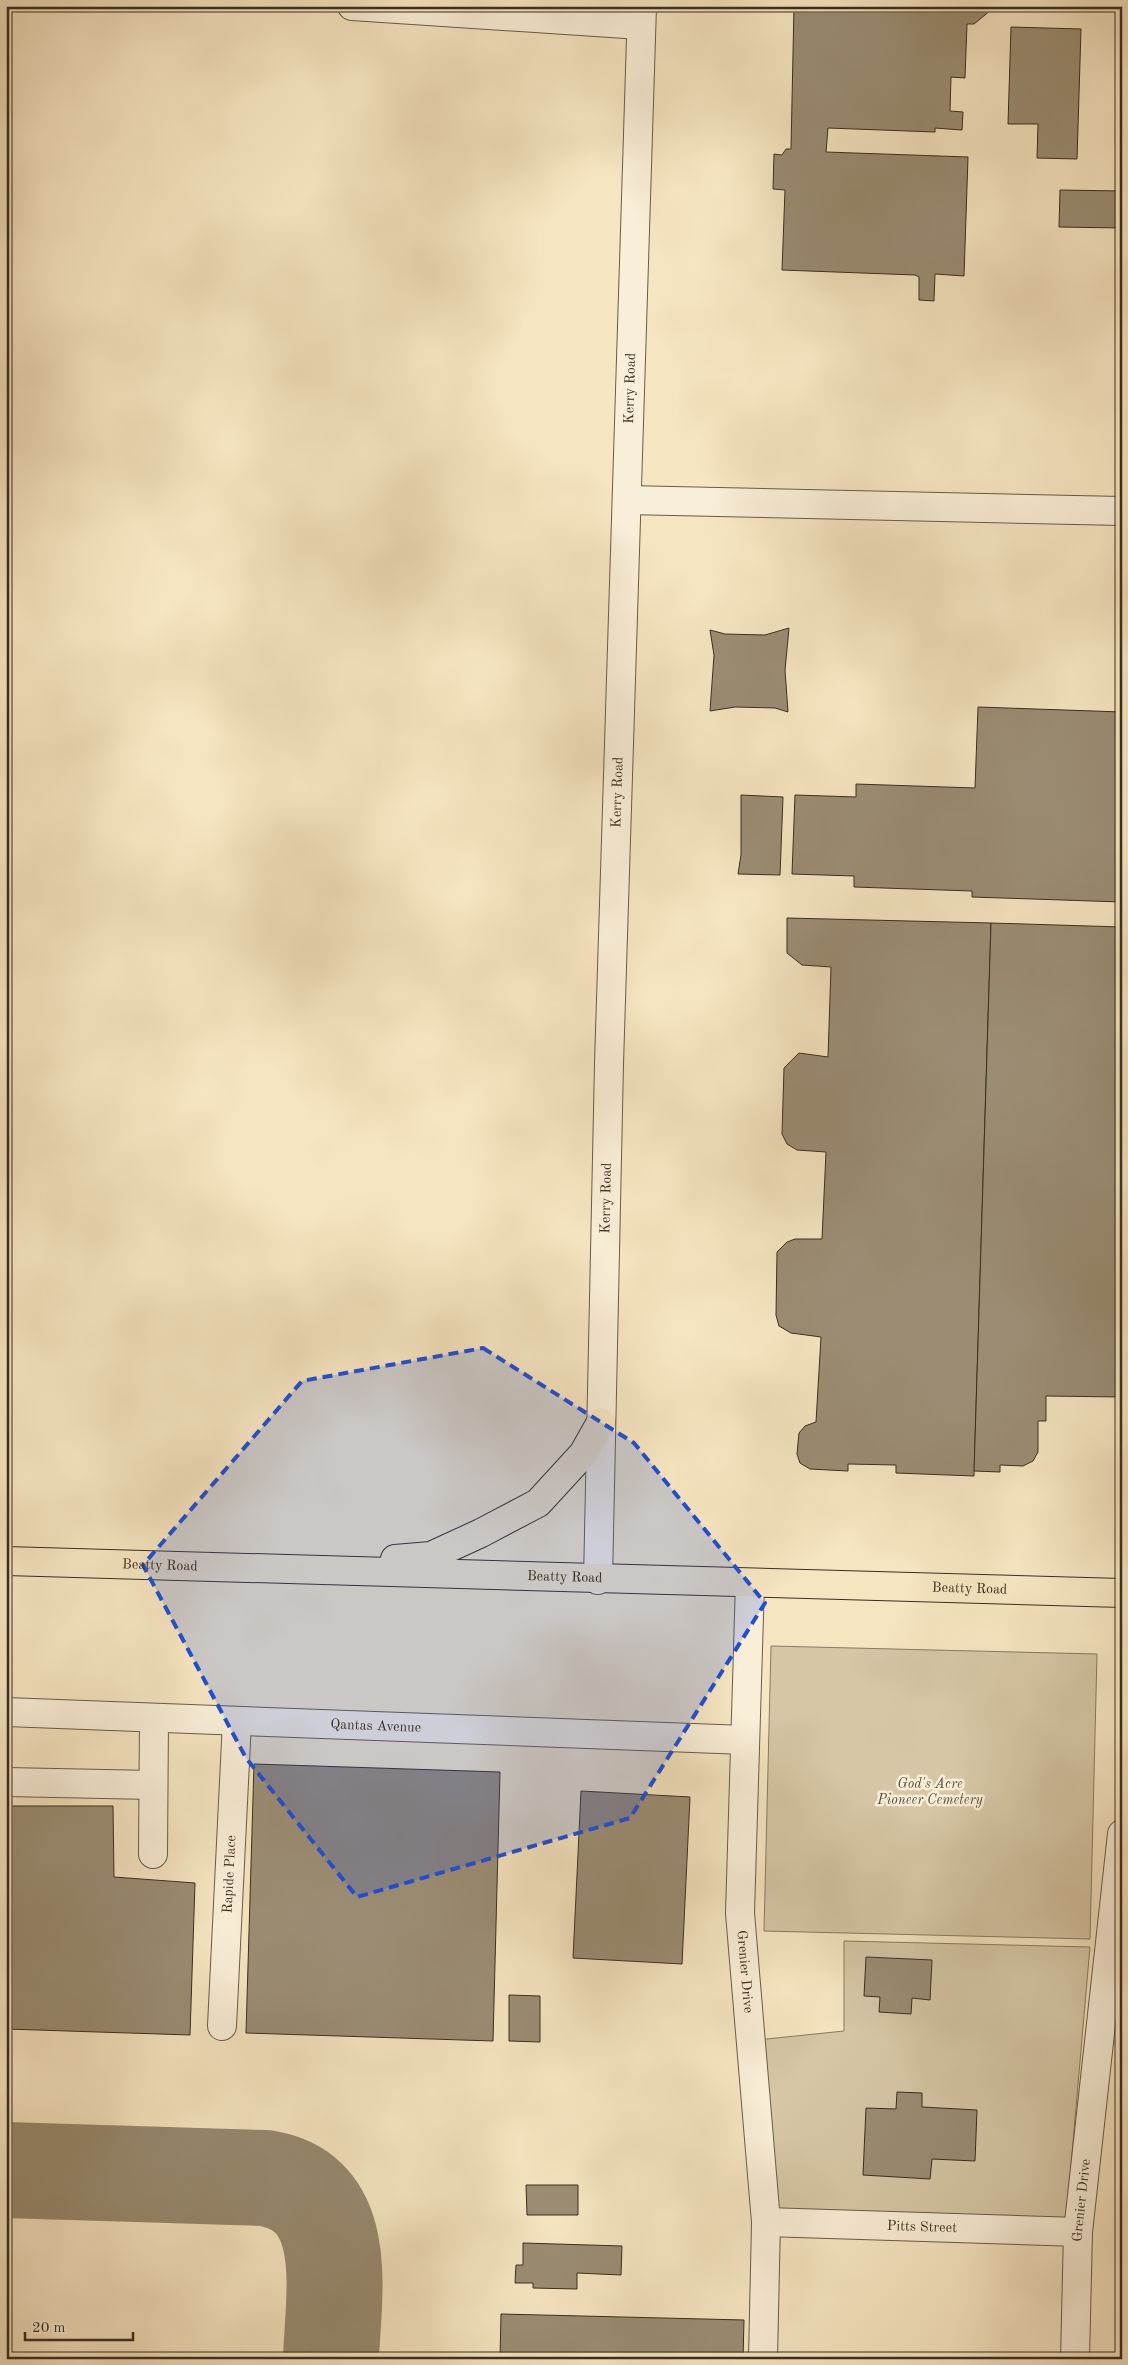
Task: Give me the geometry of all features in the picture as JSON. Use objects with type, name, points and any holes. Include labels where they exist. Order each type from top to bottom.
[{"type":"main road","points":[[276,1570],[431,1556],[481,1533],[538,1503],[583,1454],[602,1422]]},
{"type":"main road","name":"Beatty Road","points":[[6,1561],[598,1580],[1122,1593]]},
{"type":"street","points":[[352,6],[642,16]]},
{"type":"street","name":"Kerry Road","points":[[598,1580],[609,1064],[642,16]]},
{"type":"street","points":[[627,500],[1122,511]]},
{"type":"street","name":"Grenier Drive","points":[[750,1583],[740,1913],[766,2222],[763,2359]]},
{"type":"street","name":"Qantas Avenue","points":[[6,1712],[745,1740]]},
{"type":"street","points":[[153,1854],[154,1718]]},
{"type":"street","name":"Rapide Place","points":[[222,2026],[237,1720]]},
{"type":"street","points":[[6,1782],[153,1784]]},
{"type":"street","name":"Grenier Drive","points":[[1075,2359],[1078,2232],[1122,1834]]},
{"type":"street","name":"Pitts Street","points":[[766,2222],[1078,2232]]},
{"type":"highlighted area","points":[[483,1348],[634,1443],[765,1603],[630,1818],[357,1897],[246,1758],[143,1565],[302,1381]]},
{"type":"green space","name":"God's Acre Pioneer Cemetery","points":[[771,1646],[1097,1654],[1090,1939],[764,1931]]},
{"type":"green space","points":[[844,1941],[1090,1947],[1066,2222],[774,2212],[757,2040],[844,2031]]},
{"type":"building","points":[[794,6],[1026,6],[1026,9],[991,10],[974,24],[967,24],[965,78],[951,77],[950,111],[963,112],[962,130],[935,128],[935,132],[828,128],[826,152],[968,157],[964,276],[935,274],[934,301],[919,300],[919,277],[915,275],[782,270],[785,190],[773,189],[774,154],[782,155],[786,149],[791,149]]},
{"type":"building","points":[[1011,27],[1081,29],[1077,159],[1037,158],[1038,124],[1008,124]]},
{"type":"building","points":[[1060,190],[1122,191],[1122,228],[1059,227]]},
{"type":"building","points":[[789,628],[785,670],[788,712],[775,708],[735,707],[710,711],[714,655],[710,630],[725,634],[765,635]]},
{"type":"building","points":[[978,707],[1122,712],[1122,902],[972,897],[972,891],[854,887],[854,876],[792,874],[795,795],[856,797],[856,784],[975,788]]},
{"type":"building","points":[[741,795],[783,797],[780,875],[738,874],[741,855]]},
{"type":"building","points":[[787,918],[991,923],[974,1476],[896,1473],[896,1465],[848,1464],[848,1471],[810,1469],[800,1463],[797,1454],[799,1433],[805,1426],[816,1422],[821,1337],[791,1333],[779,1326],[776,1315],[777,1252],[787,1242],[795,1239],[822,1239],[826,1152],[797,1150],[787,1144],[782,1134],[784,1068],[799,1053],[828,1057],[831,967],[802,965],[787,953]]},
{"type":"building","points":[[991,923],[1122,927],[1122,1397],[1046,1396],[1046,1421],[1038,1421],[1038,1452],[1033,1461],[1023,1466],[1000,1465],[1000,1472],[974,1471]]},
{"type":"building","points":[[254,1764],[500,1772],[493,2041],[246,2033]]},
{"type":"building","points":[[581,1791],[690,1797],[682,1964],[573,1958]]},
{"type":"building","points":[[6,1806],[113,1806],[114,1877],[195,1883],[190,2035],[6,2029]]},
{"type":"building","points":[[866,1957],[932,1960],[930,2000],[912,1998],[911,2014],[879,2012],[880,1997],[864,1996]]},
{"type":"building","points":[[509,1995],[540,1996],[540,2042],[509,2041]]},
{"type":"building","points":[[897,2092],[922,2093],[922,2107],[977,2110],[975,2161],[932,2159],[930,2179],[863,2175],[866,2108],[896,2109]]},
{"type":"building","points":[[526,2185],[578,2185],[578,2215],[527,2215]]},
{"type":"building","points":[[523,2243],[622,2246],[621,2275],[577,2273],[577,2289],[533,2288],[533,2283],[515,2283],[516,2265],[523,2265]]},
{"type":"building","points":[[501,2314],[744,2320],[743,2359],[500,2359]]},
{"type":"taxiway","points":[[6,2170],[265,2178],[293,2187],[313,2203],[326,2225],[332,2250],[334,2306],[331,2359]]}]
